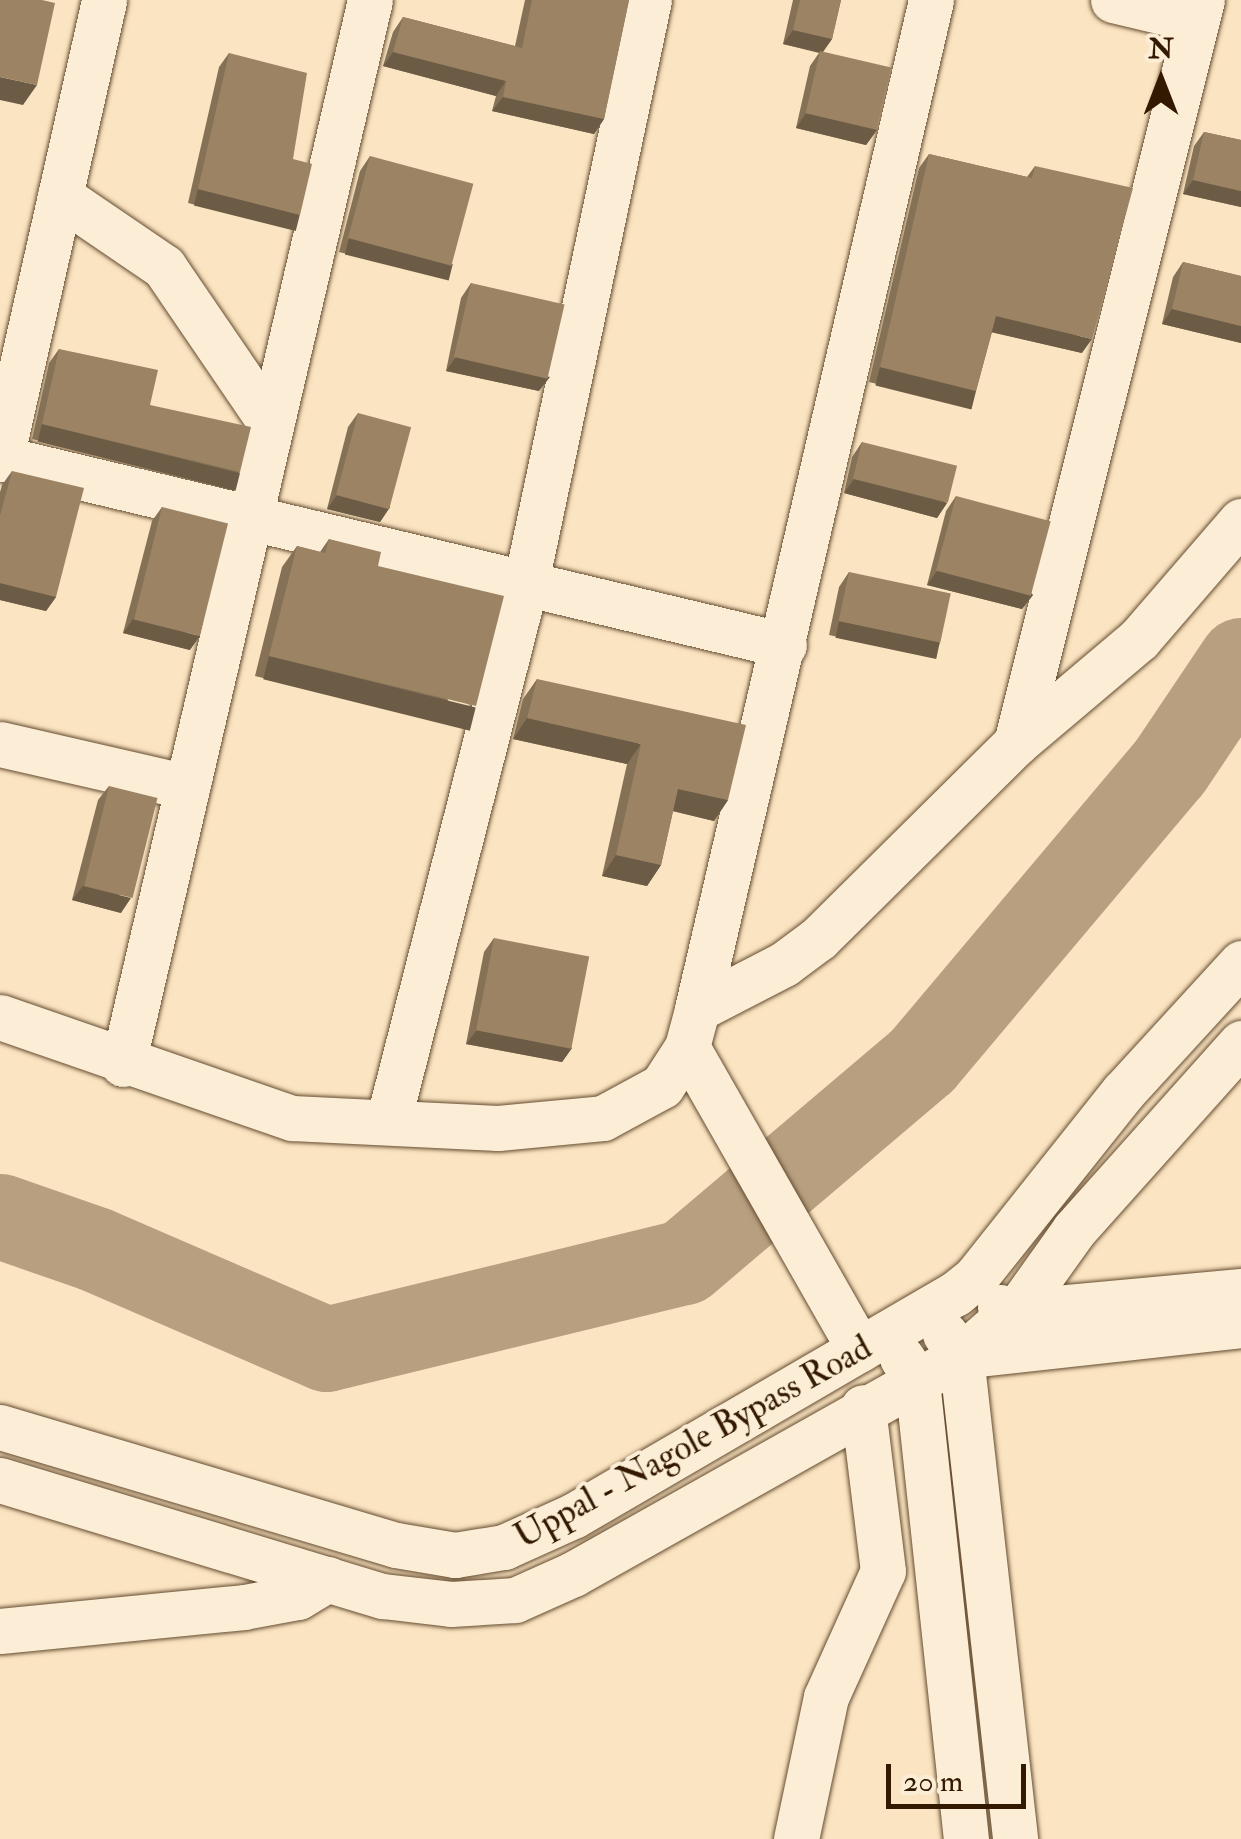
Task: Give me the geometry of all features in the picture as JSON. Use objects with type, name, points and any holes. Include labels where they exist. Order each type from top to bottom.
[{"type":"street","points":[[104,0],[1,458],[784,644]]},
{"type":"street","points":[[123,1064],[370,0]]},
{"type":"street","points":[[388,1122],[526,582],[649,0]]},
{"type":"street","points":[[0,1017],[123,1064],[292,1118],[498,1128],[603,1118],[662,1086],[692,1028],[931,0]]},
{"type":"street","points":[[1016,743],[1200,10],[1113,0]]},
{"type":"street","points":[[60,196],[164,268],[271,424]]},
{"type":"street","points":[[692,1028],[819,938],[1016,743],[1139,639],[1241,521]]},
{"type":"street","points":[[0,744],[188,787]]},
{"type":"street","name":"Uppal - Nagole Bypass Road","points":[[0,1428],[396,1545],[456,1555],[504,1547],[573,1516],[942,1303],[1122,1092],[1241,963]]},
{"type":"street","points":[[692,1028],[718,1097],[794,1240],[873,1342],[917,1381],[966,1839]]},
{"type":"street","name":"Uppal - Nagole Bypass Road","points":[[0,1480],[328,1579],[417,1600],[515,1600],[573,1574],[863,1408],[962,1356],[1014,1312],[1160,1129],[1241,1043]]},
{"type":"street","points":[[1016,1839],[962,1356],[942,1303],[1014,1312],[1241,1291]]},
{"type":"street","points":[[962,1356],[1241,1325]]},
{"type":"street","points":[[796,1839],[826,1697],[883,1571],[863,1408]]},
{"type":"street","points":[[0,1631],[244,1607],[298,1597],[328,1579]]},
{"type":"building","points":[[0,0],[55,3],[37,85],[0,77]]},
{"type":"building","points":[[532,0],[629,0],[604,119],[503,97],[506,81],[393,52],[403,17],[522,48]]},
{"type":"building","points":[[800,0],[841,0],[832,39],[793,30]]},
{"type":"building","points":[[820,51],[891,67],[877,130],[806,113]]},
{"type":"building","points":[[229,53],[307,73],[293,159],[312,164],[300,215],[198,189]]},
{"type":"building","points":[[1204,132],[1241,140],[1241,191],[1193,180]]},
{"type":"building","points":[[929,154],[1032,178],[1035,166],[1133,188],[1092,339],[996,316],[976,391],[880,367]]},
{"type":"building","points":[[370,156],[473,184],[451,266],[348,238]]},
{"type":"building","points":[[1183,262],[1241,276],[1241,326],[1172,309]]},
{"type":"building","points":[[471,283],[565,305],[547,379],[454,357]]},
{"type":"building","points":[[59,349],[158,370],[150,405],[251,427],[240,472],[42,424]]},
{"type":"building","points":[[358,413],[411,427],[389,509],[336,495]]},
{"type":"building","points":[[862,442],[957,466],[948,503],[853,479]]},
{"type":"building","points":[[12,471],[84,488],[56,597],[0,583],[0,516]]},
{"type":"building","points":[[956,496],[1051,521],[1031,596],[936,570]]},
{"type":"building","points":[[162,507],[228,523],[200,636],[134,620]]},
{"type":"building","points":[[329,539],[381,552],[378,566],[504,596],[476,706],[269,656],[297,546],[325,553]]},
{"type":"building","points":[[849,572],[951,594],[940,643],[839,621]]},
{"type":"building","points":[[537,679],[746,725],[728,800],[678,789],[661,865],[616,855],[641,744],[527,718]]},
{"type":"building","points":[[109,786],[158,798],[133,898],[84,886]]},
{"type":"building","points":[[494,938],[589,957],[571,1049],[476,1030]]},
{"type":"waterway","points":[[0,1216],[95,1249],[326,1349],[684,1262],[922,1060],[1169,767],[1241,660]]}]
